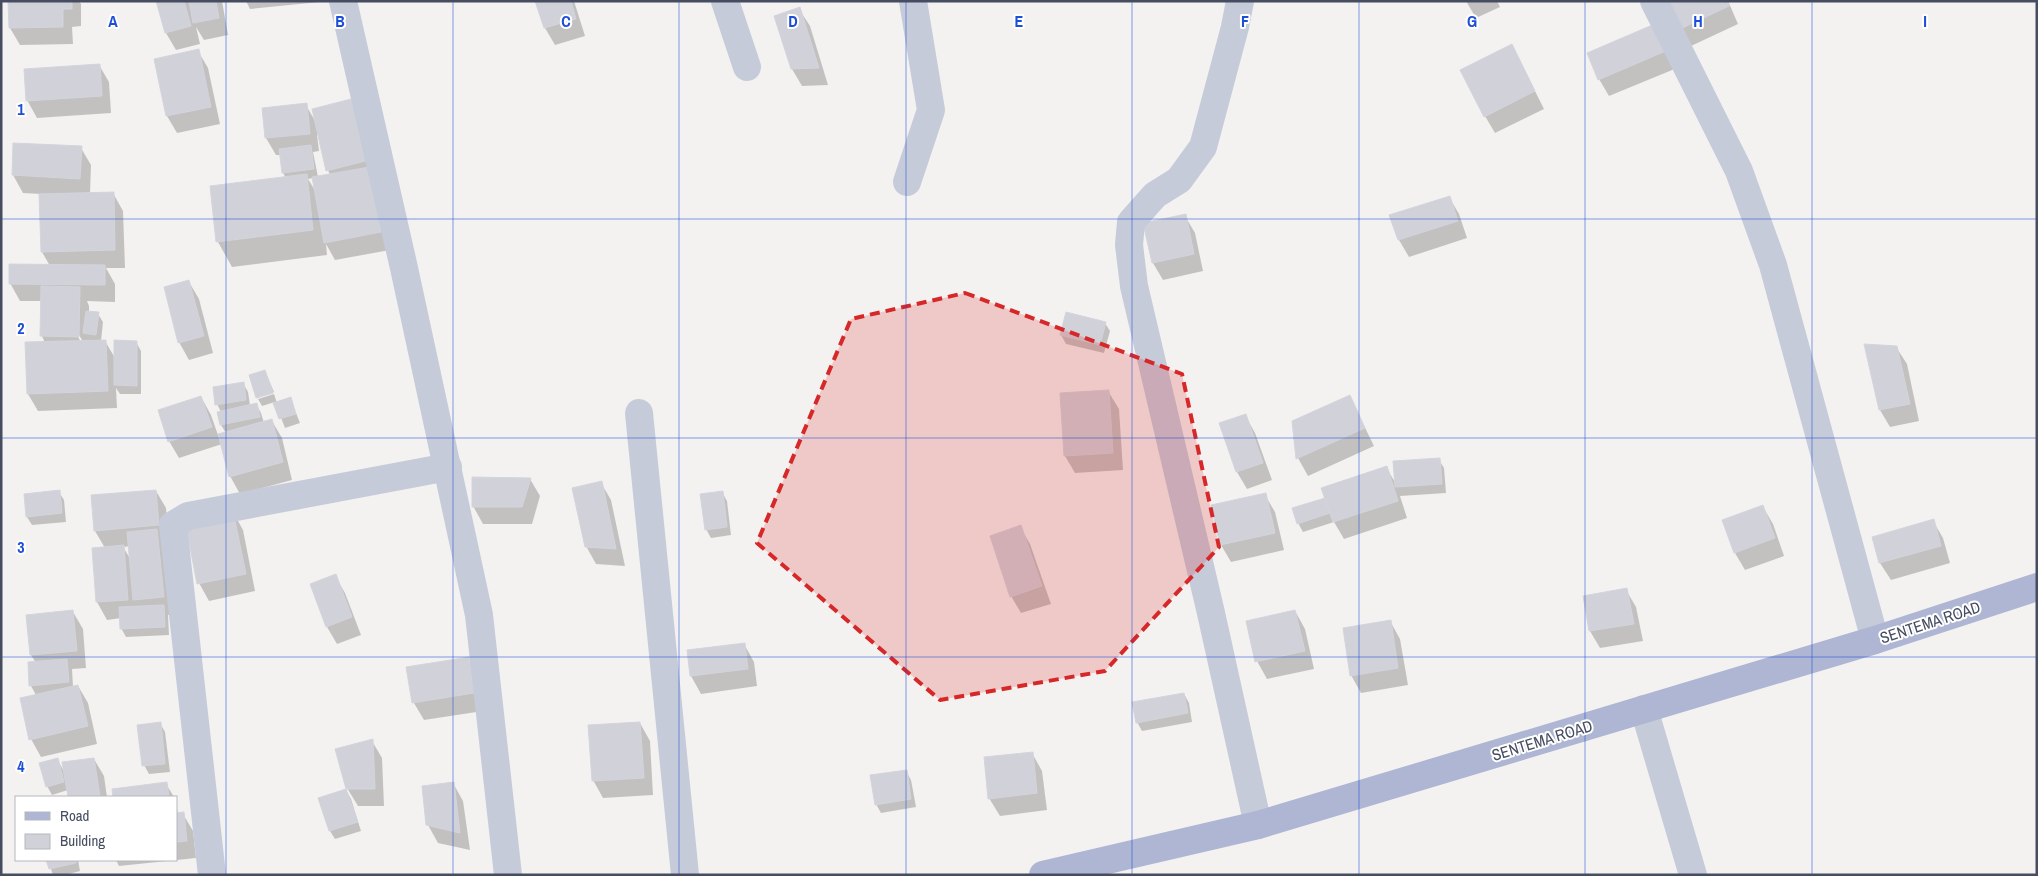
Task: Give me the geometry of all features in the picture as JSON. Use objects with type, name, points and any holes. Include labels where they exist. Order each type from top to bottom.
[{"type":"main road","name":"SENTEMA ROAD","points":[[1043,875],[1258,825],[1875,640],[2037,587]]},
{"type":"street","points":[[343,1],[448,467],[479,615],[508,875]]},
{"type":"street","points":[[725,1],[747,67]]},
{"type":"street","points":[[907,182],[931,110],[912,1]]},
{"type":"street","points":[[1240,1],[1203,147],[1179,180],[1155,195],[1131,222],[1129,245],[1134,286],[1213,622],[1258,825]]},
{"type":"street","points":[[1654,1],[1739,172],[1773,265],[1875,640]]},
{"type":"street","points":[[639,413],[685,875]]},
{"type":"street","points":[[212,875],[173,525],[188,516],[448,467]]},
{"type":"street","points":[[1644,710],[1693,875]]},
{"type":"highlighted area","points":[[965,293],[1182,374],[1219,547],[1105,671],[940,700],[757,543],[851,319]]},
{"type":"building","points":[[8,1],[72,1],[72,9],[63,9],[63,27],[9,28]]},
{"type":"building","points":[[156,1],[184,1],[191,26],[165,33]]},
{"type":"building","points":[[189,1],[216,1],[219,18],[193,23]]},
{"type":"building","points":[[535,1],[571,1],[576,19],[544,28]]},
{"type":"building","points":[[1667,1],[1727,1],[1729,6],[1680,29]]},
{"type":"building","points":[[800,7],[819,68],[791,69],[774,16]]},
{"type":"building","points":[[1657,23],[1668,50],[1598,80],[1587,53]]},
{"type":"building","points":[[1512,44],[1535,91],[1484,117],[1460,70]]},
{"type":"building","points":[[199,49],[211,107],[166,116],[154,59]]},
{"type":"building","points":[[100,64],[102,96],[26,101],[24,69]]},
{"type":"building","points":[[359,97],[373,159],[326,171],[312,109]]},
{"type":"building","points":[[307,103],[310,134],[265,138],[262,108]]},
{"type":"building","points":[[13,143],[82,146],[80,179],[12,175]]},
{"type":"building","points":[[311,145],[314,169],[282,173],[279,149]]},
{"type":"building","points":[[370,167],[381,232],[324,243],[312,177]]},
{"type":"building","points":[[307,174],[313,230],[216,242],[210,186]]},
{"type":"building","points":[[114,192],[115,250],[41,252],[39,194]]},
{"type":"building","points":[[1450,196],[1458,221],[1398,240],[1389,215]]},
{"type":"building","points":[[1186,214],[1194,254],[1152,263],[1143,223]]},
{"type":"building","points":[[9,264],[105,265],[105,285],[9,284]]},
{"type":"building","points":[[189,280],[204,336],[178,343],[164,287]]},
{"type":"building","points":[[41,286],[80,287],[79,337],[40,336]]},
{"type":"building","points":[[86,311],[99,312],[96,335],[83,333]]},
{"type":"building","points":[[1066,312],[1106,322],[1100,345],[1060,335]]},
{"type":"building","points":[[106,340],[108,391],[27,394],[25,342]]},
{"type":"building","points":[[114,340],[137,341],[137,386],[114,385]]},
{"type":"building","points":[[1864,344],[1897,346],[1910,404],[1879,410]]},
{"type":"building","points":[[265,370],[273,393],[256,398],[249,375]]},
{"type":"building","points":[[244,382],[246,400],[215,405],[213,387]]},
{"type":"building","points":[[1109,390],[1113,453],[1064,456],[1060,393]]},
{"type":"building","points":[[1350,395],[1365,428],[1296,459],[1292,421]]},
{"type":"building","points":[[201,396],[212,427],[168,442],[158,410]]},
{"type":"building","points":[[291,397],[296,414],[279,419],[273,403]]},
{"type":"building","points":[[257,403],[260,417],[220,425],[217,412]]},
{"type":"building","points":[[1246,414],[1263,463],[1236,472],[1219,423]]},
{"type":"building","points":[[272,419],[283,462],[229,477],[218,434]]},
{"type":"building","points":[[1440,458],[1442,484],[1395,487],[1393,461]]},
{"type":"building","points":[[1387,466],[1398,501],[1333,522],[1321,488]]},
{"type":"building","points":[[472,477],[531,478],[522,507],[472,507]]},
{"type":"building","points":[[602,481],[616,549],[585,547],[572,488]]},
{"type":"building","points":[[60,490],[62,513],[26,517],[24,494]]},
{"type":"building","points":[[156,490],[159,525],[94,531],[91,495]]},
{"type":"building","points":[[723,491],[727,527],[705,530],[700,494]]},
{"type":"building","points":[[1266,493],[1275,533],[1220,545],[1211,505]]},
{"type":"building","points":[[1325,498],[1330,513],[1297,524],[1292,508]]},
{"type":"building","points":[[1763,505],[1775,538],[1734,553],[1722,520]]},
{"type":"building","points":[[233,511],[246,574],[197,584],[185,521]]},
{"type":"building","points":[[1934,519],[1941,546],[1879,563],[1872,537]]},
{"type":"building","points":[[1021,525],[1042,586],[1010,597],[990,536]]},
{"type":"building","points":[[157,529],[164,597],[133,600],[127,532]]},
{"type":"building","points":[[124,545],[128,600],[96,602],[92,548]]},
{"type":"building","points":[[336,574],[352,617],[326,627],[310,584]]},
{"type":"building","points":[[1627,588],[1634,624],[1589,631],[1583,596]]},
{"type":"building","points":[[164,605],[165,627],[120,629],[119,607]]},
{"type":"building","points":[[73,610],[77,651],[30,655],[26,615]]},
{"type":"building","points":[[1295,610],[1305,651],[1255,662],[1246,621]]},
{"type":"building","points":[[1391,620],[1398,668],[1350,676],[1343,628]]},
{"type":"building","points":[[745,643],[748,669],[690,676],[687,650]]},
{"type":"building","points":[[469,657],[474,693],[412,703],[406,667]]},
{"type":"building","points":[[67,659],[69,682],[29,686],[28,662]]},
{"type":"building","points":[[78,685],[88,726],[29,740],[20,698]]},
{"type":"building","points":[[1184,693],[1188,713],[1136,723],[1132,702]]},
{"type":"building","points":[[161,722],[165,764],[142,766],[137,725]]},
{"type":"building","points":[[640,722],[644,778],[592,781],[588,725]]},
{"type":"building","points":[[373,739],[375,789],[346,789],[335,749]]},
{"type":"building","points":[[1033,752],[1037,793],[988,799],[984,757]]},
{"type":"building","points":[[58,758],[64,782],[46,787],[39,763]]},
{"type":"building","points":[[94,758],[100,796],[68,796],[62,762]]},
{"type":"building","points":[[907,770],[911,799],[875,805],[870,775]]},
{"type":"building","points":[[167,782],[169,796],[113,796],[112,789]]},
{"type":"building","points":[[454,782],[460,833],[426,825],[422,786]]},
{"type":"building","points":[[346,789],[358,822],[329,831],[318,798]]},
{"type":"building","points":[[184,812],[187,841],[178,842],[178,813]]},
{"type":"building","points":[[46,861],[76,861],[76,863],[49,869]]}]
